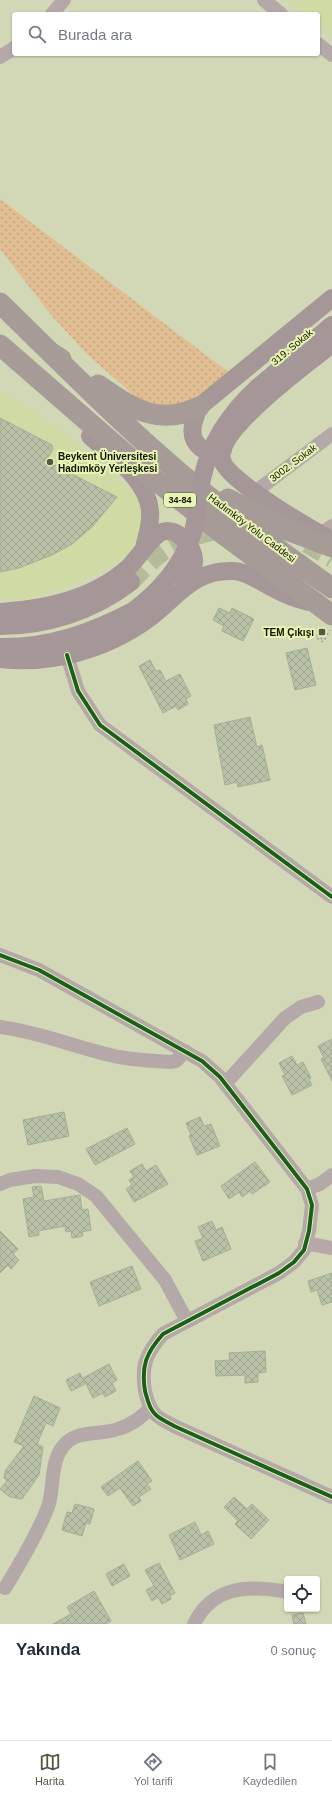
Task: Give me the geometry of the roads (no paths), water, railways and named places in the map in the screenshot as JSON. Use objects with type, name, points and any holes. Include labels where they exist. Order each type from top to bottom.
[{"type":"highway","points":[[0,303],[50,352],[119,400],[145,412],[160,416],[184,414],[199,407]]},
{"type":"highway","points":[[0,345],[48,387]]},
{"type":"highway","name":"Hadımköy Yolu Caddesi","points":[[50,352],[126,426],[206,494],[258,535],[332,588]]},
{"type":"highway","name":"34-84","points":[[48,387],[154,479],[240,548],[325,610]]},
{"type":"highway","points":[[206,494],[230,499],[287,530],[329,537]]},
{"type":"main road","points":[[223,450],[214,452],[205,451],[195,444],[192,433],[199,407],[332,298]]},
{"type":"main road","name":"319. Sokak","points":[[254,385],[332,313]]},
{"type":"main road","name":"319. Sokak","points":[[254,385],[332,325]]},
{"type":"main road","points":[[329,537],[255,492],[229,473],[222,461],[223,450],[239,424],[258,403],[332,344]]},
{"type":"main road","points":[[0,647],[30,646],[61,641],[94,630],[131,607],[168,565],[184,528],[190,488],[202,446],[233,398],[254,385]]},
{"type":"main road","points":[[48,387],[57,401],[78,425],[134,476],[144,489],[149,503],[151,517],[142,553]]},
{"type":"main road","points":[[0,612],[43,607],[81,596],[98,589],[122,574],[142,553],[157,534],[163,531],[170,531],[179,535],[192,550],[194,561],[183,588]]},
{"type":"main road","points":[[0,659],[34,661],[83,651],[125,633],[146,620],[183,588],[202,575],[214,571],[236,571],[245,573],[296,599],[325,610]]},
{"type":"main road","points":[[0,626],[39,624],[60,618],[103,600],[131,582]]},
{"type":"main road","points":[[0,638],[51,635],[131,607]]},
{"type":"street","points":[[54,12],[64,0]]},
{"type":"street","points":[[264,0],[279,12]]},
{"type":"street","points":[[320,46],[332,55]]},
{"type":"street","points":[[0,57],[12,49]]},
{"type":"street","name":"3002. Sokak","points":[[255,492],[332,434]]},
{"type":"street","points":[[67,655],[78,691],[100,725],[332,897]]},
{"type":"street","points":[[0,955],[39,970],[185,1051],[202,1062],[225,1084],[307,1189],[312,1205],[309,1231],[304,1250],[294,1262],[279,1273],[163,1334],[152,1347],[145,1363],[143,1376],[147,1399],[155,1414],[174,1426],[332,1497]]},
{"type":"street","points":[[225,1084],[285,1018],[301,1007],[318,1002]]},
{"type":"street","points":[[0,1027],[31,1032],[132,1059],[176,1061],[185,1051]]},
{"type":"street","points":[[307,1189],[320,1184],[332,1175]]},
{"type":"street","points":[[0,1184],[10,1180],[35,1176],[58,1177],[78,1184],[96,1196],[165,1280],[187,1321]]},
{"type":"street","points":[[306,1244],[332,1248]]},
{"type":"street","points":[[5,1588],[23,1557],[48,1506],[54,1466],[58,1454],[66,1442],[90,1433],[117,1430],[129,1425],[151,1408]]},
{"type":"street","points":[[194,1624],[211,1602],[227,1592],[245,1588],[262,1588],[282,1591]]},
{"type":"tunnel","points":[[131,582],[154,560],[173,545],[192,537],[228,528]]},
{"type":"tunnel","points":[[307,544],[332,559]]},
{"type":"place","name":"Beykent Üniversitesi Hadımköy Yerleşkesi","points":[[50,462]]},
{"type":"place","name":"TEM Çıkışı","points":[[322,632]]}]
